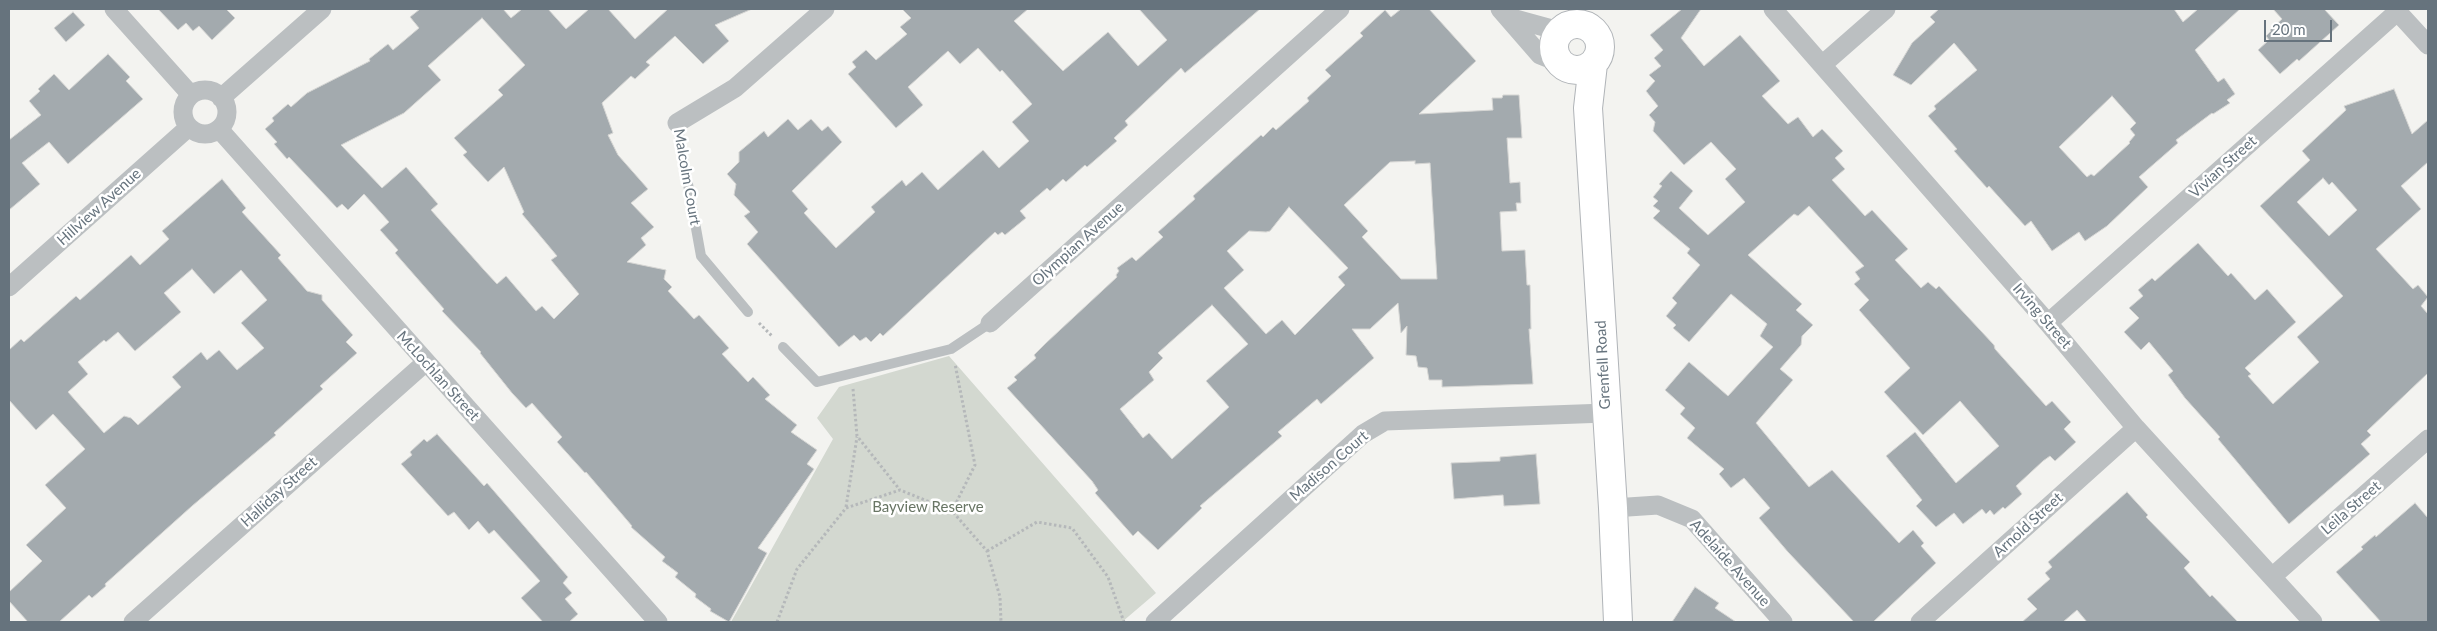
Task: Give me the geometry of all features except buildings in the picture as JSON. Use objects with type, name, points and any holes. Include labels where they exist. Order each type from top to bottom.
[{"type":"street","points":[[114,9],[191,95]]},
{"type":"street","points":[[222,98],[322,9]]},
{"type":"street","name":"Malcolm Court","points":[[677,122],[735,88],[825,9]]},
{"type":"street","name":"Olympian Avenue","points":[[990,323],[1340,9]]},
{"type":"street","name":"Irving Street","points":[[1773,9],[2048,322],[2136,428],[2314,622]]},
{"type":"street","points":[[1822,65],[1886,9]]},
{"type":"street","points":[[2396,10],[2428,45]]},
{"type":"street","name":"Vivian Street","points":[[2048,322],[2396,10]]},
{"type":"street","points":[[1504,13],[1577,21]]},
{"type":"street","points":[[1504,13],[1540,55],[1568,69],[1581,70],[1593,64]]},
{"type":"street","name":"Grenfell Road","points":[[1588,108],[1554,53],[1553,45],[1577,21],[1597,35],[1600,50],[1593,64],[1588,108],[1613,508],[1618,622]]},
{"type":"street","points":[[205,90],[213,92],[222,98],[227,112],[226,120],[219,129],[205,134],[198,133],[189,127],[183,113],[184,106],[191,95],[205,90]]},
{"type":"street","name":"Hillview Avenue","points":[[9,287],[189,127]]},
{"type":"street","name":"McLochlan Street","points":[[219,129],[426,362],[649,619]]},
{"type":"street","name":"Halliday Street","points":[[133,622],[426,362]]},
{"type":"street","name":"Madison Court","points":[[1156,622],[1362,434],[1385,421],[1606,413]]},
{"type":"street","name":"Arnold Street","points":[[1920,622],[2136,428]]},
{"type":"street","name":"Leila Street","points":[[2273,576],[2428,440]]},
{"type":"street","name":"Adelaide Avenue","points":[[1613,508],[1658,506],[1692,519],[1783,622]]},
{"type":"lane","name":"Malcolm Court","points":[[677,122],[701,256],[748,312]]},
{"type":"lane","name":"Olympian Avenue","points":[[783,347],[817,382],[951,349],[990,323]]},
{"type":"path","points":[[748,312],[783,347]]},
{"type":"path","points":[[951,349],[975,464],[952,511]]},
{"type":"path","points":[[777,622],[797,570],[846,508],[857,436],[851,374]]},
{"type":"path","points":[[857,436],[900,490],[952,511],[988,551],[1000,596],[1001,622]]},
{"type":"path","points":[[846,508],[900,490]]},
{"type":"path","points":[[988,551],[1037,522],[1072,528],[1108,577],[1124,622]]},
{"type":"green space","name":"Bayview Reserve","points":[[949,356],[1156,593],[1122,622],[731,622],[833,439],[817,418],[839,387]]}]
